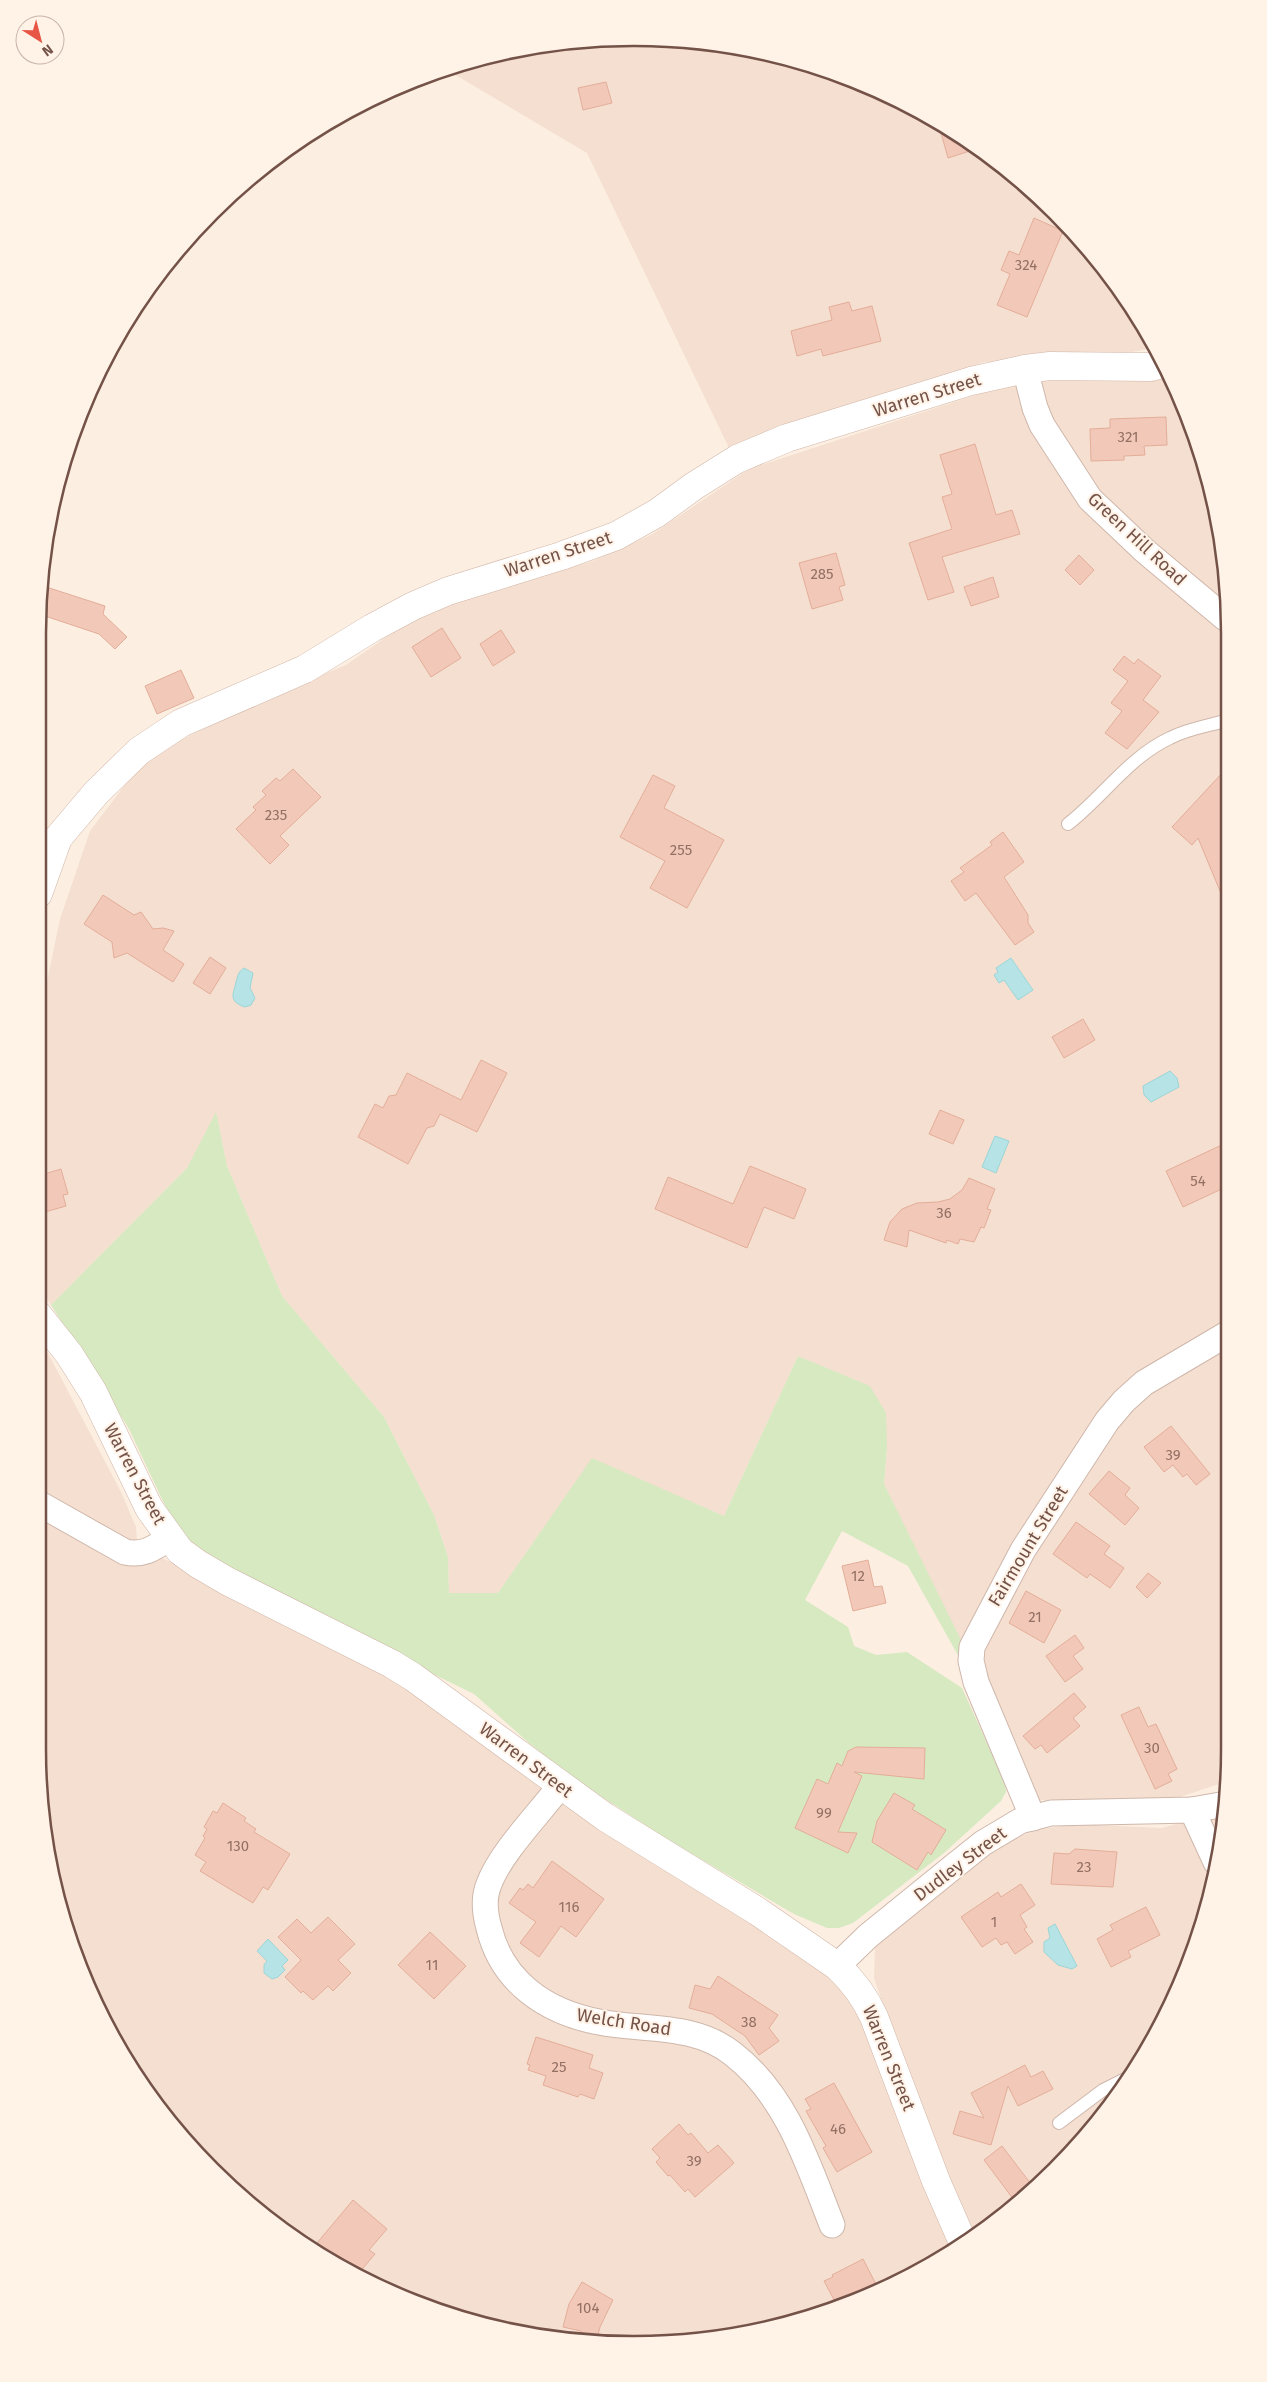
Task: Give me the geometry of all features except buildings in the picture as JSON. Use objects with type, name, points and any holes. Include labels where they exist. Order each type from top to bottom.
[{"type":"street","name":"Warren Street","points":[[48,844],[111,777],[139,751],[169,730],[305,668],[413,606],[457,588],[570,553],[616,536],[658,513],[729,464],[776,442],[971,381],[1025,368],[1050,366],[1156,366]]},
{"type":"street","name":"Green Hill Road","points":[[1025,368],[1035,408],[1042,424],[1090,499],[1145,551],[1220,614]]},
{"type":"street","name":"Warren Street","points":[[46,1326],[68,1354],[93,1392],[137,1486],[169,1538],[189,1558],[227,1581],[392,1664],[413,1677],[436,1692],[605,1818],[757,1911],[837,1966],[857,1987],[874,2017],[936,2181],[960,2237]]},
{"type":"street","name":"Fairmount Street","points":[[1033,1818],[976,1682],[972,1661],[972,1647],[1022,1550],[1107,1421],[1124,1401],[1144,1384],[1221,1338]]},
{"type":"street","points":[[46,1508],[125,1552],[134,1554],[147,1552],[169,1538]]},
{"type":"street","name":"Welch Road","points":[[560,1786],[500,1864],[488,1886],[485,1900],[488,1925],[492,1943],[502,1963],[524,1990],[554,2008],[600,2022],[656,2027],[684,2032],[712,2042],[733,2054],[763,2083],[785,2114],[802,2149],[832,2225]]},
{"type":"street","name":"Dudley Street","points":[[837,1966],[868,1936],[983,1843],[1005,1829],[1051,1813],[1192,1810],[1218,1805]]},
{"type":"street","points":[[1192,1810],[1211,1851]]},
{"type":"lane","points":[[1068,824],[1095,802],[1115,779],[1151,749],[1170,738],[1221,722]]},
{"type":"lane","points":[[1059,2123],[1103,2090],[1116,2084]]},
{"type":"shaded area","points":[[634,46],[710,51],[748,58],[822,77],[858,91],[927,125],[960,145],[1021,192],[1075,246],[1122,307],[1147,349],[1110,356],[984,362],[729,448],[587,153],[454,74],[482,66],[557,51]]},
{"type":"shaded area","points":[[1071,376],[1161,376],[1190,445],[1201,482],[1216,557],[1221,634],[1221,1748],[1219,1784],[1165,1802],[1038,1800],[884,1484],[887,1449],[869,1386],[798,1356],[724,1516],[592,1459],[498,1593],[449,1593],[448,1557],[434,1515],[384,1417],[282,1296],[227,1166],[216,1113],[187,1168],[51,1305],[46,1297],[46,986],[60,919],[90,831],[146,757],[282,691],[346,665],[427,609],[590,562],[651,535],[749,469],[1009,384]]},
{"type":"shaded area","points":[[46,1351],[121,1492],[136,1527],[137,1540],[118,1538],[46,1496]]},
{"type":"shaded area","points":[[46,1522],[124,1565],[141,1564],[160,1557],[255,1603],[428,1695],[812,1955],[859,2009],[950,2243],[893,2275],[822,2305],[785,2316],[710,2331],[634,2336],[557,2331],[482,2316],[445,2305],[409,2291],[340,2257],[307,2237],[246,2190],[192,2136],[145,2075],[107,2008],[91,1973],[77,1937],[66,1900],[51,1825],[46,1748]]},
{"type":"shaded area","points":[[1217,1812],[1201,1900],[1190,1937],[1160,2008],[1122,2075],[1075,2136],[1021,2190],[967,2232],[936,2159],[874,1978],[875,1948],[889,1934],[1006,1841],[1037,1830],[1075,1824],[1162,1828]]},
{"type":"green space","points":[[216,1112],[227,1166],[282,1296],[384,1417],[434,1515],[448,1557],[449,1593],[498,1593],[592,1458],[724,1516],[798,1356],[870,1386],[886,1413],[887,1449],[884,1484],[966,1650],[964,1666],[908,1566],[842,1531],[805,1600],[848,1627],[854,1646],[876,1655],[907,1652],[962,1688],[1005,1783],[1006,1792],[1001,1801],[944,1853],[853,1923],[839,1928],[827,1928],[794,1914],[665,1838],[573,1778],[529,1743],[474,1694],[230,1575],[192,1545],[169,1514],[129,1429],[51,1305],[187,1168]]},
{"type":"water","points":[[1011,958],[1033,990],[1018,1000],[1004,980],[999,983],[994,975],[998,972],[996,968]]},
{"type":"water","points":[[244,968],[253,973],[250,988],[255,998],[251,1005],[245,1007],[239,1005],[233,996],[238,976]]},
{"type":"water","points":[[1170,1071],[1177,1078],[1179,1087],[1151,1102],[1144,1095],[1143,1086]]},
{"type":"water","points":[[995,1136],[1009,1141],[996,1173],[982,1167]]},
{"type":"water","points":[[1055,1924],[1077,1966],[1072,1969],[1058,1965],[1044,1952],[1044,1942],[1050,1938],[1048,1928]]},
{"type":"water","points":[[268,1939],[288,1960],[282,1966],[285,1970],[278,1977],[272,1979],[264,1973],[264,1965],[267,1961],[257,1951]]}]
